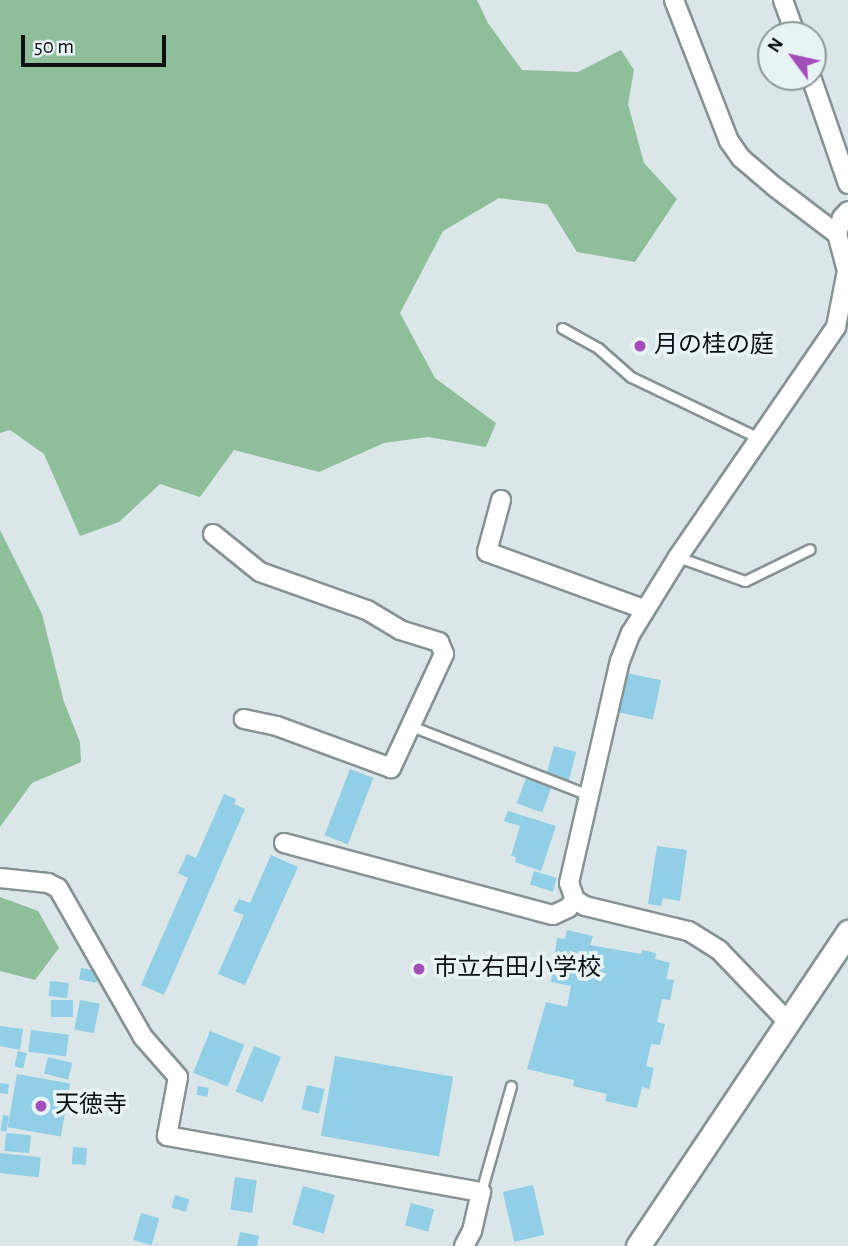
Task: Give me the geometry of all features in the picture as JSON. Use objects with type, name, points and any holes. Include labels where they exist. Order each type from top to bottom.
[{"type":"street","points":[[674,0],[729,141],[741,158],[766,180],[837,234]]},
{"type":"street","points":[[783,0],[791,21]]},
{"type":"street","points":[[815,91],[848,184]]},
{"type":"street","points":[[575,900],[569,883],[620,661],[644,609],[836,327],[847,271],[837,234],[842,218],[848,211]]},
{"type":"street","points":[[500,500],[487,552],[644,609]]},
{"type":"street","points":[[213,534],[260,572],[367,610],[400,630],[439,642],[444,654],[391,768],[277,726],[244,719]]},
{"type":"street","points":[[284,843],[552,915],[568,908],[575,900]]},
{"type":"street","points":[[0,878],[48,883],[58,888],[143,1037],[178,1077],[167,1136],[481,1192],[472,1231],[464,1246]]},
{"type":"street","points":[[575,900],[615,915],[688,931],[719,950],[788,1023]]},
{"type":"street","points":[[638,1246],[848,932]]},
{"type":"lane","points":[[562,328],[598,348],[631,377],[759,438]]},
{"type":"lane","points":[[678,557],[745,581],[810,549]]},
{"type":"lane","points":[[411,726],[589,794]]},
{"type":"lane","points":[[481,1192],[511,1086]]},
{"type":"green space","points":[[0,0],[477,0],[488,23],[522,70],[578,72],[621,50],[634,70],[628,104],[644,163],[677,199],[635,262],[577,252],[547,204],[499,198],[443,231],[400,313],[435,378],[496,423],[486,447],[428,437],[384,443],[319,472],[234,450],[200,497],[160,484],[119,522],[80,536],[44,454],[10,430],[0,433]]},
{"type":"green space","points":[[0,530],[42,614],[64,702],[80,742],[81,762],[32,783],[0,827]]},
{"type":"green space","points":[[0,897],[38,911],[59,948],[35,980],[0,971]]},
{"type":"building","points":[[622,672],[661,680],[653,719],[614,711]]},
{"type":"building","points":[[554,746],[576,752],[568,782],[546,776]]},
{"type":"building","points":[[350,769],[373,778],[348,844],[325,835]]},
{"type":"building","points":[[526,778],[551,787],[542,813],[517,803]]},
{"type":"building","points":[[224,794],[236,799],[234,804],[245,809],[164,995],[141,985],[188,878],[178,873],[187,854],[196,858]]},
{"type":"building","points":[[508,811],[556,826],[541,871],[515,862],[516,857],[511,856],[520,826],[504,821]]},
{"type":"building","points":[[657,846],[687,850],[680,901],[663,898],[661,906],[648,904]]},
{"type":"building","points":[[271,855],[298,867],[245,985],[218,974],[244,915],[233,911],[239,899],[250,903]]},
{"type":"building","points":[[534,871],[557,878],[553,891],[530,884]]},
{"type":"building","points":[[567,930],[593,936],[590,945],[641,954],[642,950],[656,953],[655,959],[670,963],[666,979],[674,980],[670,1000],[662,999],[657,1022],[665,1024],[660,1045],[651,1044],[646,1066],[654,1068],[649,1089],[642,1087],[637,1108],[605,1101],[607,1094],[573,1086],[574,1080],[527,1069],[546,1002],[567,1007],[571,986],[551,982],[557,938],[565,939]]},
{"type":"building","points":[[81,968],[99,971],[97,983],[79,980]]},
{"type":"building","points":[[50,981],[69,983],[67,998],[48,996]]},
{"type":"building","points":[[51,1000],[73,1000],[73,1017],[51,1017]]},
{"type":"building","points":[[80,1000],[100,1004],[94,1033],[74,1029]]},
{"type":"building","points":[[0,1026],[23,1029],[20,1050],[0,1046]]},
{"type":"building","points":[[31,1030],[69,1035],[66,1056],[28,1052]]},
{"type":"building","points":[[210,1031],[244,1045],[227,1087],[193,1073]]},
{"type":"building","points":[[254,1046],[281,1057],[263,1102],[236,1091]]},
{"type":"building","points":[[18,1051],[27,1053],[23,1069],[14,1067]]},
{"type":"building","points":[[335,1056],[453,1077],[439,1157],[321,1136]]},
{"type":"building","points":[[48,1057],[72,1063],[68,1080],[44,1073]]},
{"type":"building","points":[[17,1074],[70,1083],[61,1137],[8,1127]]},
{"type":"building","points":[[0,1083],[9,1084],[8,1094],[0,1093]]},
{"type":"building","points":[[307,1085],[325,1089],[319,1113],[301,1109]]},
{"type":"building","points":[[198,1086],[209,1088],[207,1097],[196,1095]]},
{"type":"building","points":[[3,1115],[9,1116],[6,1132],[0,1131]]},
{"type":"building","points":[[6,1133],[31,1135],[29,1153],[4,1151]]},
{"type":"building","points":[[73,1147],[87,1148],[86,1165],[72,1164]]},
{"type":"building","points":[[0,1153],[41,1157],[39,1177],[0,1173]]},
{"type":"building","points":[[235,1177],[257,1180],[252,1213],[230,1210]]},
{"type":"building","points":[[533,1185],[544,1235],[514,1242],[503,1192]]},
{"type":"building","points":[[303,1186],[335,1195],[324,1234],[292,1224]]},
{"type":"building","points":[[175,1195],[189,1199],[186,1212],[171,1207]]},
{"type":"building","points":[[411,1203],[434,1209],[428,1231],[405,1225]]},
{"type":"building","points":[[141,1213],[159,1218],[152,1245],[133,1240]]},
{"type":"building","points":[[240,1232],[259,1236],[257,1246],[237,1246]]},
{"type":"place","name":"月の桂の庭","points":[[640,346]]},
{"type":"place","name":"市立右田小学校","points":[[419,969]]},
{"type":"place","name":"天徳寺","points":[[41,1106]]}]
